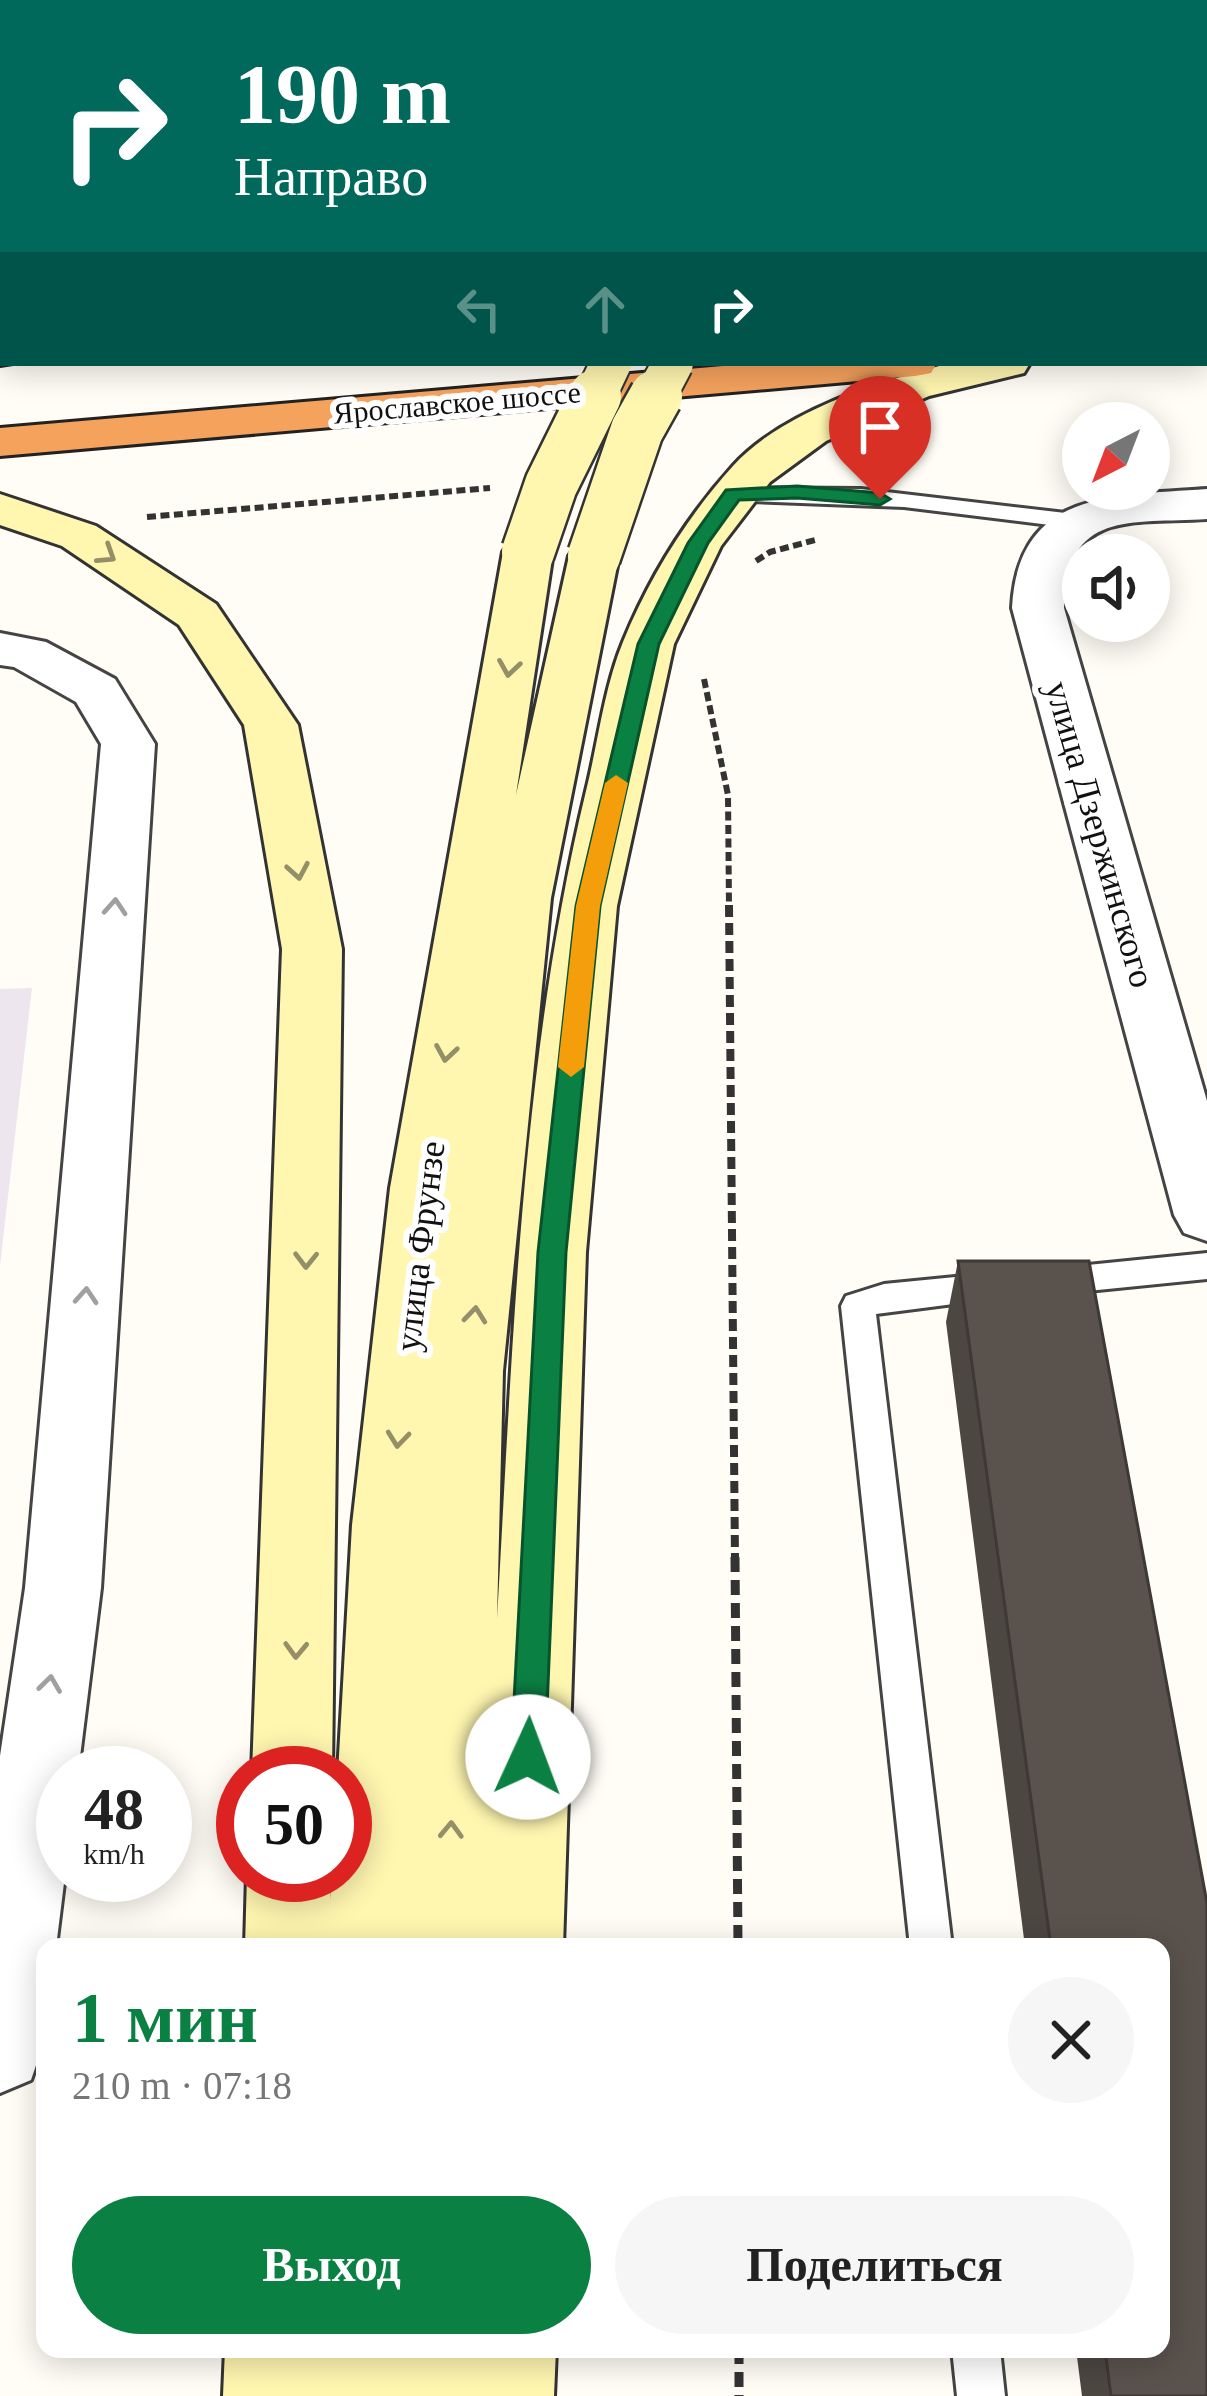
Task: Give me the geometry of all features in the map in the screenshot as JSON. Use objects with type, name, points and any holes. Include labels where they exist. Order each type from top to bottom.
[{"type":"highway","name":"Ярославское шоссе","points":[[0,442],[880,366]]},
{"type":"main road","name":"улица Фрунзе","points":[[370,1938],[389,1525],[424,1188],[528,552],[551,485],[610,366]]},
{"type":"main road","name":"улица Фрунзе","points":[[447,1938],[468,1371],[522,898],[594,556],[637,430],[671,366]]},
{"type":"main road","points":[[521,1938],[552,1252],[588,906],[648,644],[698,543],[753,472],[810,431],[913,386],[996,366]]},
{"type":"main road","points":[[0,509],[79,536],[198,615],[272,725],[312,949],[293,1746]]},
{"type":"main road","points":[[287,1938],[288,1902]]},
{"type":"main road","points":[[271,2396],[273,2358]]},
{"type":"main road","points":[[346,2396],[348,2358]]},
{"type":"main road","points":[[430,2396],[432,2358]]},
{"type":"main road","points":[[506,2396],[508,2358]]},
{"type":"street","points":[[1074,521],[1207,504]]},
{"type":"street","name":"улица Дзержинского","points":[[1074,521],[1053,542],[1040,568],[1038,608],[1207,1215]]},
{"type":"street","points":[[0,649],[28,653],[96,691],[128,744],[63,1588],[0,2050]]},
{"type":"lane","points":[[733,495],[797,492],[954,503],[1074,521]]},
{"type":"lane","points":[[930,1938],[858,1306],[884,1298],[1207,1266]]},
{"type":"lane","points":[[977,2358],[982,2396]]},
{"type":"path","points":[[739,572],[770,552],[829,537]]},
{"type":"path","points":[[702,671],[728,795],[738,1938]]},
{"type":"path","points":[[739,2358],[739,2396]]},
{"type":"shaded area","points":[[32,988],[0,1266],[0,989]]},
{"type":"building","points":[[958,1261],[1089,1261],[1207,1903],[1207,2396],[1111,2396],[1106,2358],[1170,2358],[1170,1938],[1050,1938]]},
{"type":"slow traffic","points":[[571,1067],[588,906],[616,783]]},
{"type":"route","points":[[528,1757],[552,1252],[588,906],[648,644],[698,543],[733,495],[797,492],[880,499]]}]
